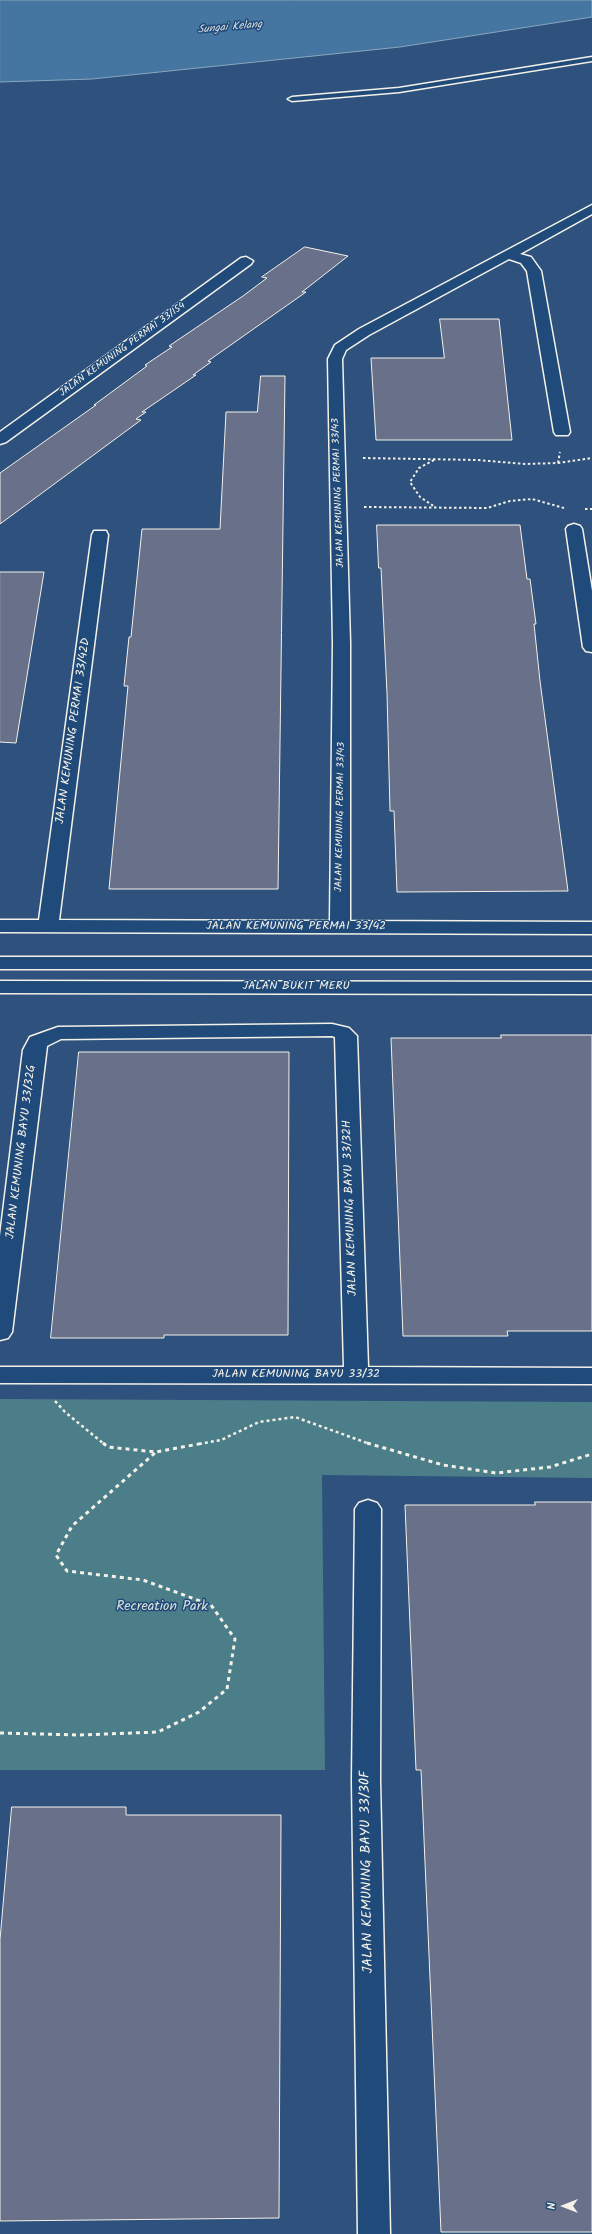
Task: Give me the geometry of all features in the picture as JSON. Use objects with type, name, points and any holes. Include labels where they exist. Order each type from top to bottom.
[{"type":"street","name":"JALAN KEMUNING PERMAI 33/43","points":[[340,927],[342,774],[341,506],[335,359],[340,348],[364,332],[592,209]]},
{"type":"street","points":[[507,254],[526,260],[534,270],[562,432]]},
{"type":"street","name":"JALAN KEMUNING PERMAI 33/154","points":[[0,439],[7,429],[246,261]]},
{"type":"street","points":[[574,529],[592,647]]},
{"type":"street","name":"JALAN KEMUNING PERMAI 33/42D","points":[[48,926],[100,535]]},
{"type":"street","name":"JALAN KEMUNING PERMAI 33/42","points":[[0,926],[592,928]]},
{"type":"street","name":"JALAN BUKIT MERU","points":[[0,963],[592,963]]},
{"type":"street","name":"JALAN BUKIT MERU","points":[[0,987],[592,988]]},
{"type":"street","name":"JALAN KEMUNING BAYU 33/32G","points":[[0,1332],[34,1050],[38,1042],[58,1033],[332,1030],[342,1032],[346,1036],[346,1041]]},
{"type":"street","name":"JALAN KEMUNING BAYU 33/32H","points":[[346,1041],[356,1374]]},
{"type":"street","name":"JALAN KEMUNING BAYU 33/32","points":[[0,1375],[356,1374],[592,1376]]},
{"type":"street","name":"JALAN KEMUNING BAYU 33/30F","points":[[368,1509],[366,1780],[374,2234]]},
{"type":"lane","points":[[292,99],[399,90],[592,59]]},
{"type":"path","points":[[339,458],[525,464],[558,463],[592,458]]},
{"type":"path","points":[[434,460],[419,468],[410,482],[414,492],[438,508]]},
{"type":"path","points":[[341,506],[487,508],[510,501],[532,499],[567,509]]},
{"type":"path","points":[[579,509],[592,509]]},
{"type":"path","points":[[32,1375],[65,1412],[108,1447],[156,1452],[221,1440],[259,1422],[295,1417],[386,1450],[443,1465],[496,1473],[550,1467],[592,1454]]},
{"type":"path","points":[[0,1733],[80,1735],[158,1732],[199,1712],[227,1689],[235,1639],[211,1605],[143,1580],[67,1571],[56,1555],[72,1526],[156,1452]]},
{"type":"green space","name":"Recreation Park","points":[[0,1399],[592,1402],[592,1478],[322,1475],[325,1770],[0,1770]]},
{"type":"water","name":"Sungai Kelang","points":[[0,0],[592,0],[592,17],[400,47],[92,79],[0,82]]},
{"type":"building","points":[[305,247],[348,256],[302,292],[306,292],[208,361],[211,362],[193,375],[196,375],[142,412],[146,412],[136,419],[141,420],[0,524],[0,473],[96,405],[94,405],[147,366],[145,365],[172,347],[169,346],[243,296],[267,278],[262,277]]},
{"type":"building","points":[[440,319],[499,319],[512,440],[376,440],[371,358],[444,358]]},
{"type":"building","points":[[261,376],[285,376],[278,889],[109,889],[128,686],[124,686],[129,637],[131,637],[142,529],[220,529],[226,412],[257,412]]},
{"type":"building","points":[[377,525],[520,525],[527,579],[530,579],[536,624],[534,624],[540,681],[568,891],[397,892],[394,811],[390,811],[387,693],[381,568],[379,568]]},
{"type":"building","points":[[0,572],[44,572],[16,743],[0,742]]},
{"type":"building","points":[[501,1035],[592,1035],[592,1331],[507,1331],[508,1336],[403,1336],[391,1038],[501,1038]]},
{"type":"building","points":[[79,1052],[289,1052],[288,1335],[164,1335],[164,1338],[51,1338]]},
{"type":"building","points":[[535,1502],[592,1502],[592,2232],[441,2232],[421,1770],[416,1770],[405,1505],[535,1505]]},
{"type":"building","points":[[12,1807],[126,1807],[126,1815],[281,1815],[279,2218],[0,2221],[0,1940]]}]
